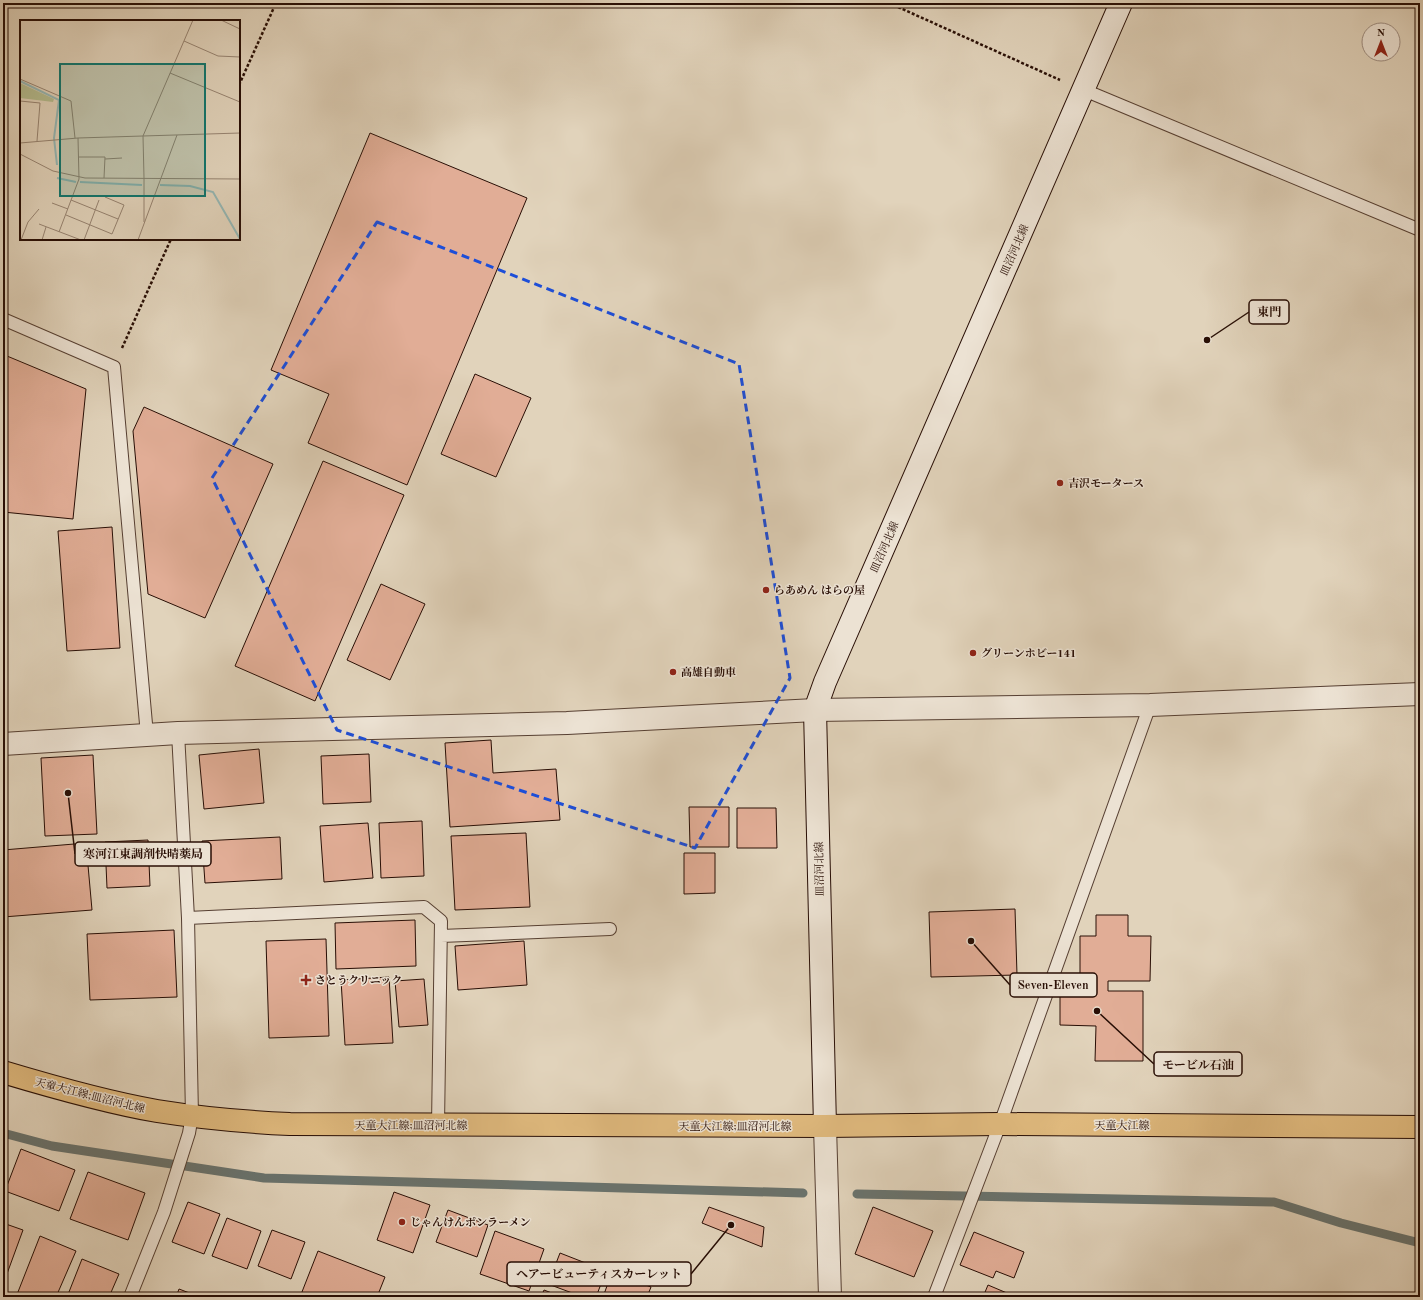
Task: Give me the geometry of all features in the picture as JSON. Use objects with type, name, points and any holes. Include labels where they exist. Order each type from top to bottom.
[{"type":"main road","name":"天童大江線;皿沼河北線","points":[[3,1072],[46,1085],[156,1111],[190,1124],[245,1122],[290,1124],[825,1126]]},
{"type":"main road","name":"天童大江線","points":[[825,1126],[1000,1124],[1420,1127]]},
{"type":"street","name":"皿沼河北線","points":[[830,1297],[815,710],[1121,3]]},
{"type":"street","points":[[3,744],[178,733],[567,723],[815,710],[1150,705],[1420,694]]},
{"type":"lane","points":[[1084,90],[1420,230]]},
{"type":"lane","points":[[3,319],[114,367],[147,735]]},
{"type":"lane","points":[[934,1297],[1000,1124],[1150,705]]},
{"type":"lane","points":[[130,1297],[164,1212],[190,1124],[188,918],[178,733]]},
{"type":"lane","points":[[188,918],[424,907],[441,921],[438,1125]]},
{"type":"lane","points":[[441,936],[610,929]]},
{"type":"path","points":[[240,83],[276,3]]},
{"type":"path","points":[[889,3],[1084,90]]},
{"type":"path","points":[[114,367],[171,240]]},
{"type":"highlighted area","points":[[377,222],[739,364],[790,678],[695,848],[337,730],[212,478]]},
{"type":"building","points":[[370,133],[527,198],[407,485],[308,443],[329,394],[271,370]]},
{"type":"building","points":[[7,356],[86,389],[73,519],[3,512],[3,401]]},
{"type":"building","points":[[475,374],[531,398],[496,477],[441,454]]},
{"type":"building","points":[[144,407],[273,464],[205,618],[148,594],[133,431]]},
{"type":"building","points":[[323,461],[404,495],[315,701],[235,666]]},
{"type":"building","points":[[112,527],[120,648],[67,651],[58,531]]},
{"type":"building","points":[[381,584],[425,604],[390,680],[347,660]]},
{"type":"building","points":[[491,740],[493,773],[556,769],[560,820],[450,827],[445,743]]},
{"type":"building","points":[[259,749],[264,803],[204,809],[199,755]]},
{"type":"building","points":[[369,754],[371,802],[323,804],[321,756]]},
{"type":"building","points":[[93,755],[97,834],[45,836],[41,758]]},
{"type":"building","points":[[689,807],[729,807],[729,847],[690,847]]},
{"type":"building","points":[[737,808],[776,808],[777,848],[737,848]]},
{"type":"building","points":[[422,821],[424,876],[381,878],[379,823]]},
{"type":"building","points":[[368,823],[373,878],[324,882],[320,826]]},
{"type":"building","points":[[526,833],[530,907],[455,910],[451,836]]},
{"type":"building","points":[[280,837],[282,879],[205,883],[202,841]]},
{"type":"building","points":[[148,840],[150,886],[107,888],[105,842]]},
{"type":"building","points":[[86,843],[92,910],[3,917],[3,850]]},
{"type":"building","points":[[684,853],[715,853],[715,893],[684,894]]},
{"type":"building","points":[[1015,909],[1017,975],[931,977],[929,912]]},
{"type":"building","points":[[1096,915],[1128,915],[1128,936],[1151,936],[1150,981],[1108,981],[1108,991],[1143,991],[1143,1061],[1095,1061],[1096,1026],[1060,1025],[1060,989],[1088,990],[1088,980],[1080,980],[1080,936],[1096,936]]},
{"type":"building","points":[[415,920],[416,966],[336,969],[335,923]]},
{"type":"building","points":[[174,930],[177,997],[90,1000],[87,934]]},
{"type":"building","points":[[326,939],[329,1036],[269,1038],[266,941]]},
{"type":"building","points":[[524,941],[527,985],[458,990],[455,946]]},
{"type":"building","points":[[389,977],[393,1043],[345,1045],[341,980]]},
{"type":"building","points":[[424,979],[428,1025],[399,1027],[395,981]]},
{"type":"building","points":[[21,1149],[75,1170],[59,1211],[5,1191]]},
{"type":"building","points":[[88,1172],[145,1193],[128,1240],[70,1219]]},
{"type":"building","points":[[394,1192],[430,1205],[413,1253],[377,1240]]},
{"type":"building","points":[[188,1202],[220,1214],[204,1254],[172,1242]]},
{"type":"building","points":[[709,1207],[764,1227],[762,1247],[702,1223]]},
{"type":"building","points":[[873,1207],[933,1231],[914,1277],[855,1254]]},
{"type":"building","points":[[448,1210],[488,1225],[477,1257],[436,1242]]},
{"type":"building","points":[[227,1218],[261,1231],[247,1269],[212,1256]]},
{"type":"building","points":[[3,1223],[23,1230],[4,1282],[3,1281]]},
{"type":"building","points":[[272,1230],[305,1242],[291,1279],[258,1266]]},
{"type":"building","points":[[495,1231],[544,1249],[529,1291],[480,1274]]},
{"type":"building","points":[[974,1232],[1024,1252],[1014,1278],[996,1271],[993,1278],[960,1265]]},
{"type":"building","points":[[40,1236],[76,1251],[56,1297],[16,1297]]},
{"type":"building","points":[[318,1251],[385,1277],[377,1297],[300,1297]]},
{"type":"building","points":[[560,1253],[606,1271],[596,1297],[583,1297],[548,1284]]},
{"type":"building","points":[[82,1259],[119,1274],[109,1297],[67,1297]]},
{"type":"building","points":[[612,1272],[651,1287],[647,1297],[603,1297]]},
{"type":"building","points":[[988,1285],[1014,1296],[983,1297]]},
{"type":"building","points":[[179,1289],[200,1297],[176,1297]]},
{"type":"building","points":[[544,1290],[562,1297],[541,1297]]},
{"type":"waterway","points":[[3,1133],[52,1146],[264,1178],[803,1193]]},
{"type":"waterway","points":[[857,1194],[1274,1202],[1341,1223],[1420,1243]]},
{"type":"place","name":"東門","points":[[1207,340]]},
{"type":"place","name":"吉沢モータース","points":[[1060,483]]},
{"type":"place","name":"らあめん はらの屋","points":[[766,590]]},
{"type":"place","name":"グリーンホビー141","points":[[973,653]]},
{"type":"place","name":"高雄自動車","points":[[673,672]]},
{"type":"place","name":"寒河江東調剤快晴薬局","points":[[68,793]]},
{"type":"place","name":"Seven-Eleven","points":[[971,941]]},
{"type":"place","name":"さとうクリニック","points":[[306,980]]},
{"type":"place","name":"モービル石油","points":[[1097,1011]]},
{"type":"place","name":"じゃんけんポンラーメン","points":[[402,1222]]},
{"type":"place","name":"ヘアービューティスカーレット","points":[[731,1225]]}]
